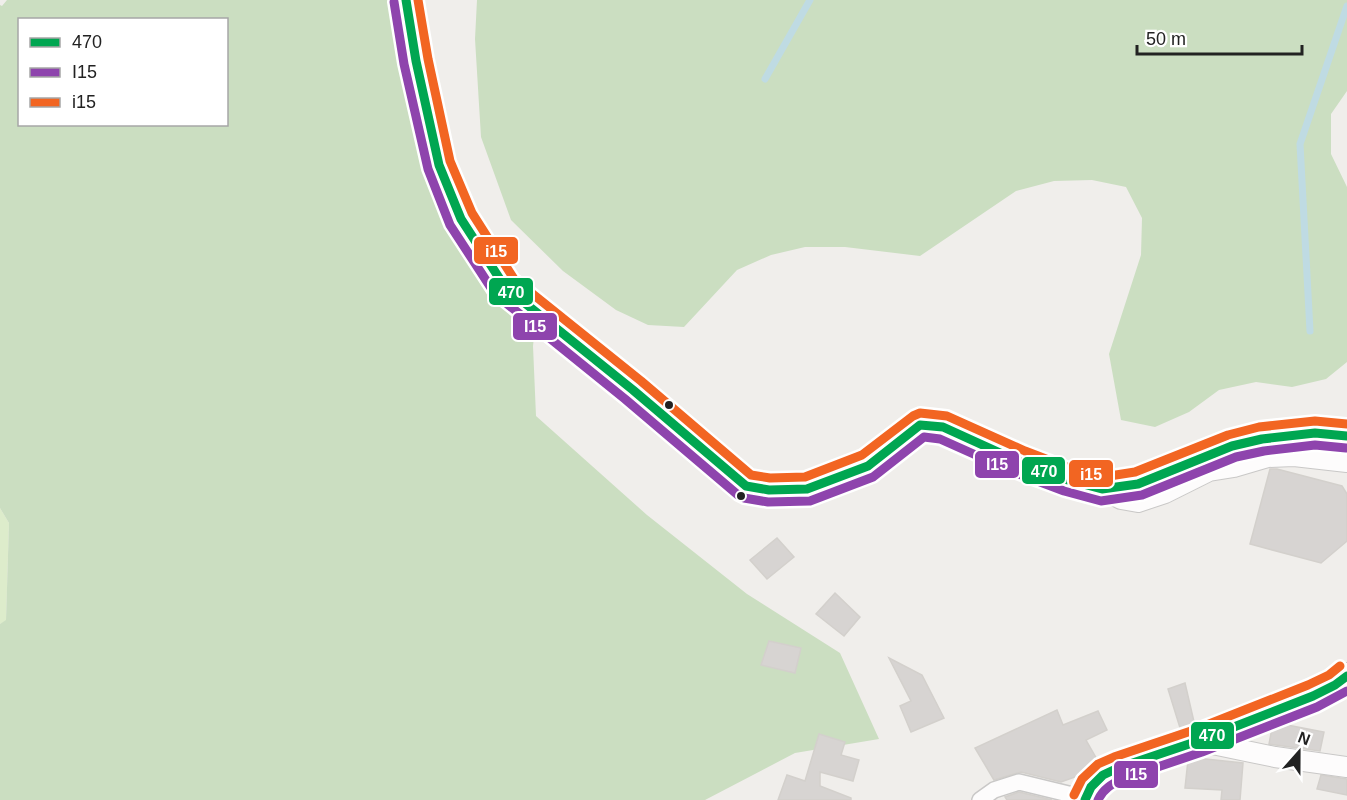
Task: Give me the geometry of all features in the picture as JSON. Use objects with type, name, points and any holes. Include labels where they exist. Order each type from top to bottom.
[{"type":"street","points":[[406,0],[416,61],[439,165],[461,219],[505,287],[633,390],[746,486],[769,490],[807,489],[868,466],[920,425],[943,427],[1020,462],[1068,480],[1102,489],[1121,499],[1138,502],[1165,493],[1209,471],[1234,467],[1268,457],[1294,456],[1347,462]]},
{"type":"street","points":[[1102,489],[1138,484],[1232,446],[1262,439],[1315,433],[1347,436]]},
{"type":"street","points":[[980,800],[994,789],[1019,782],[1085,799],[1091,787],[1103,775],[1313,696],[1347,676]]},
{"type":"street","points":[[1197,741],[1275,757],[1347,767]]},
{"type":"green space","points":[[7,0],[397,0],[405,74],[429,172],[487,278],[535,328],[533,346],[536,416],[647,515],[747,594],[840,653],[879,739],[795,753],[705,800],[0,800],[0,624],[6,620],[9,523],[0,508],[0,5],[2,6]]},
{"type":"green space","points":[[477,0],[1347,0],[1347,91],[1331,114],[1331,154],[1347,187],[1347,362],[1326,379],[1292,387],[1256,382],[1219,390],[1189,412],[1155,427],[1121,420],[1109,354],[1141,255],[1142,218],[1126,187],[1092,180],[1054,181],[1016,191],[920,256],[845,247],[805,247],[771,255],[737,270],[684,327],[648,325],[616,310],[563,271],[511,220],[481,137],[475,39]]},
{"type":"green space","points":[[0,508],[9,523],[6,621],[0,624]]},
{"type":"building","points":[[1270,469],[1342,486],[1347,494],[1347,541],[1321,563],[1250,544]]},
{"type":"building","points":[[777,538],[794,557],[767,579],[750,560]]},
{"type":"building","points":[[835,593],[860,617],[844,636],[816,614]]},
{"type":"building","points":[[769,641],[801,648],[795,673],[761,665]]},
{"type":"building","points":[[889,658],[922,675],[944,718],[911,732],[900,706],[911,701]]},
{"type":"building","points":[[1185,683],[1195,726],[1181,731],[1168,689]]},
{"type":"building","points":[[1057,710],[1063,725],[1098,711],[1107,730],[1086,740],[1098,761],[1083,774],[1061,782],[1021,772],[994,780],[975,748]]},
{"type":"building","points":[[1282,724],[1324,732],[1320,751],[1269,744],[1272,728]]},
{"type":"building","points":[[819,734],[845,742],[841,755],[859,760],[853,781],[820,772],[820,786],[851,798],[851,800],[778,800],[787,775],[805,781]]},
{"type":"building","points":[[1196,758],[1243,763],[1240,800],[1221,800],[1222,790],[1185,788],[1188,760]]},
{"type":"building","points":[[1321,775],[1347,779],[1347,795],[1317,789]]},
{"type":"building","points":[[1019,792],[1052,800],[1007,800],[1005,797]]},
{"type":"waterway","points":[[765,79],[810,0]]},
{"type":"waterway","points":[[1310,331],[1300,144],[1347,6]]},
{"type":"transit line","name":"470","points":[[406,0],[416,61],[439,165],[461,219],[505,287],[633,390],[746,486],[769,490],[807,489],[868,466],[920,425],[943,427],[1020,462],[1068,480],[1102,489],[1138,484],[1232,446],[1262,439],[1315,433],[1347,436]]},
{"type":"transit line","name":"i15","points":[[418,0],[450,161],[472,213],[514,279],[641,381],[751,475],[770,478],[805,477],[862,455],[920,413],[947,416],[1025,451],[1072,469],[1103,477],[1135,472],[1228,435],[1259,427],[1315,421],[1347,424]]},
{"type":"transit line","name":"I15","points":[[394,2],[404,64],[428,169],[450,225],[495,294],[744,498],[768,502],[810,501],[873,477],[924,437],[940,439],[1016,473],[1064,491],[1101,501],[1142,495],[1236,457],[1315,445],[1346,448]]},
{"type":"transit line","name":"i15","points":[[1074,795],[1082,779],[1098,764],[1194,730],[1308,685],[1329,675],[1340,666]]},
{"type":"transit line","name":"470","points":[[1085,800],[1091,787],[1103,775],[1313,696],[1347,676]]},
{"type":"transit line","name":"I15","points":[[1098,800],[1105,790],[1122,779],[1202,752],[1317,707],[1347,691]]}]
